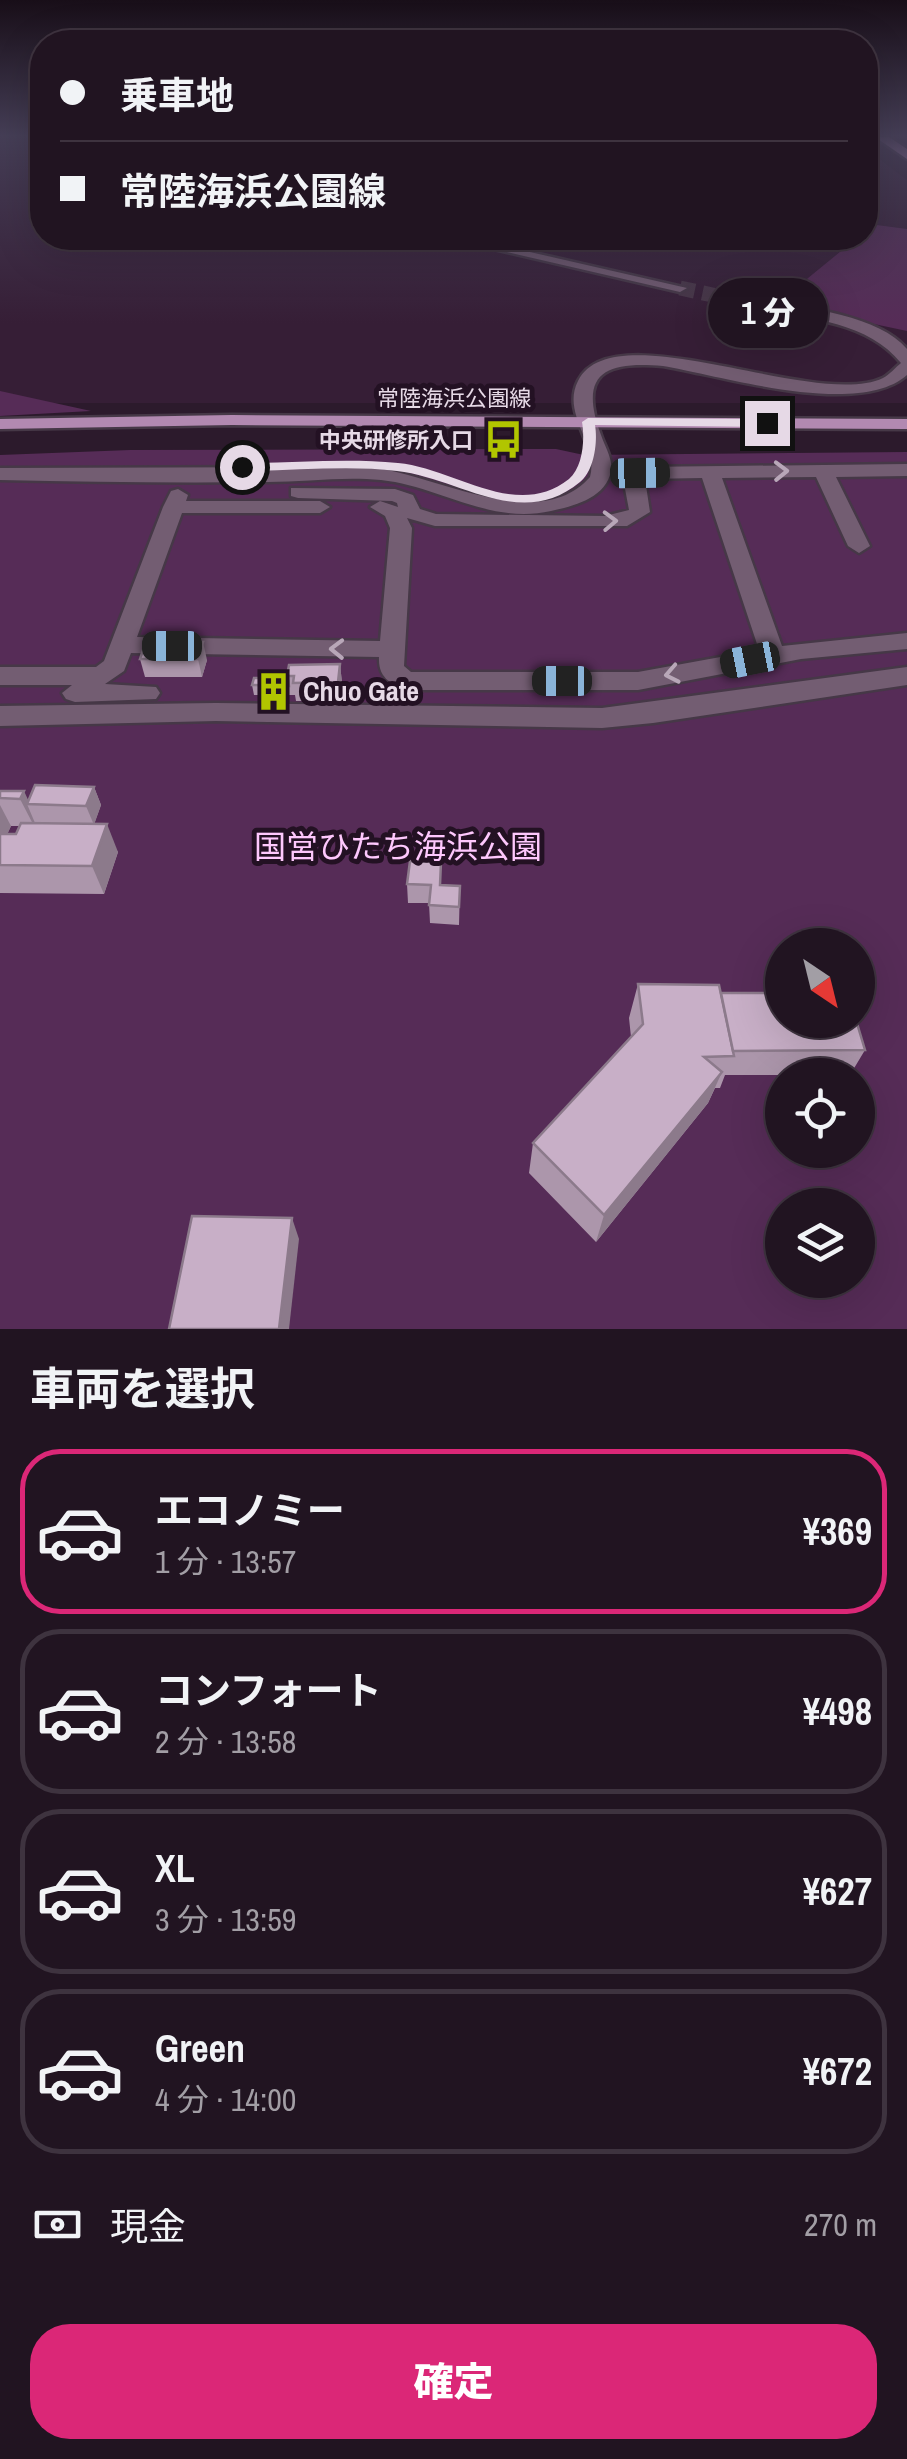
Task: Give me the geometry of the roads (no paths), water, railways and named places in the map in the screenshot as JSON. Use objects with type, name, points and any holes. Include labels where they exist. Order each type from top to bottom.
[{"type":"main road","name":"常陸海浜公園線","points":[[0,424],[232,420],[907,437]]},
{"type":"main road","name":"常陸海浜公園線","points":[[0,437],[907,424]]},
{"type":"street","points":[[507,250],[680,288]]},
{"type":"street","points":[[0,490],[383,506],[404,499],[499,506],[552,505],[581,494],[602,474],[603,464],[581,392],[583,381],[594,369],[620,360],[649,359],[838,389],[882,386],[897,380],[907,363],[896,345],[860,328],[750,303]]},
{"type":"street","points":[[0,470],[304,476],[356,473],[434,520],[626,520],[640,512],[634,474],[907,470]]},
{"type":"street","points":[[823,470],[858,546]]},
{"type":"street","points":[[710,472],[773,656]]},
{"type":"street","points":[[0,676],[102,676],[115,665],[177,499]]},
{"type":"street","points":[[404,499],[391,668],[400,678],[638,681],[773,656],[907,642]]},
{"type":"street","points":[[122,645],[392,649]]},
{"type":"street","points":[[0,716],[216,712],[602,718],[907,676]]},
{"type":"street","points":[[0,694],[147,692]]},
{"type":"tunnel","points":[[680,288],[750,303]]},
{"type":"place","name":"中央研修所入口","points":[[503,440]]},
{"type":"place","name":"Chuo Gate","points":[[273,691]]},
{"type":"park label","name":"国営ひたち海浜公園","points":[[398,847]]}]
